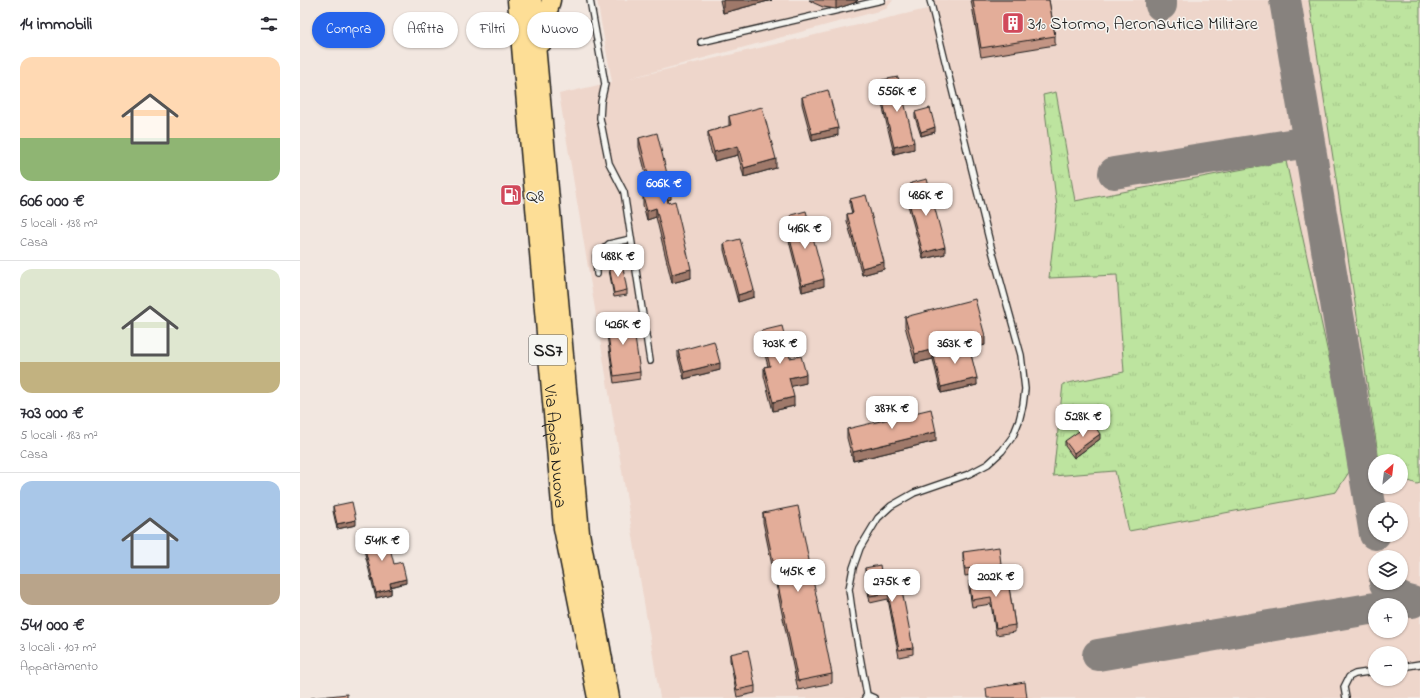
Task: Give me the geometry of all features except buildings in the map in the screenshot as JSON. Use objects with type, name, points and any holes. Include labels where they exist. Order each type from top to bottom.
[{"type":"main road","name":"Via Appia Nuova","points":[[517,0],[563,528],[597,698]]},
{"type":"main road","name":"Via Appia Nuova","points":[[532,0],[580,533],[610,698]]},
{"type":"main road","points":[[540,93],[544,34],[551,0]]},
{"type":"lane","points":[[590,0],[605,84],[601,102],[600,118],[610,163],[624,192],[650,362]]},
{"type":"lane","points":[[701,42],[882,0]]},
{"type":"lane","points":[[874,698],[866,696],[849,589],[853,568],[863,543],[878,518],[894,503],[918,492],[969,474],[988,464],[1002,451],[1012,436],[1018,421],[1023,405],[1025,389],[1021,355],[990,243],[930,0]]},
{"type":"lane","points":[[597,274],[596,256],[609,244],[631,239]]},
{"type":"lane","points":[[1408,666],[1420,664]]},
{"type":"lane","points":[[1346,698],[1344,687],[1349,677],[1354,674],[1368,672]]},
{"type":"shaded area","points":[[597,0],[893,0],[886,9],[630,78],[931,8],[931,0],[1420,0],[1420,698],[660,698],[559,94],[612,82]]},
{"type":"green space","points":[[1309,0],[1420,0],[1420,483],[1417,484],[1408,481],[1408,454],[1378,454]]},
{"type":"green space","points":[[1056,92],[1075,201],[1286,161],[1347,440],[1351,469],[1336,492],[1129,531],[1115,471],[1053,476],[1063,384],[1124,372],[1117,275],[1049,278],[1057,207],[1043,95]]},
{"type":"taxiway","points":[[1161,0],[1161,5]]},
{"type":"taxiway","points":[[1285,0],[1370,502]]},
{"type":"taxiway","points":[[1114,173],[1302,143],[1310,151]]},
{"type":"taxiway","points":[[1389,590],[1400,598],[1412,602]]},
{"type":"taxiway","points":[[1098,655],[1368,609]]},
{"type":"place","name":"31º Stormo, Aeronautica Militare","points":[[1013,23]]},
{"type":"place","name":"Q8","points":[[511,195]]}]
